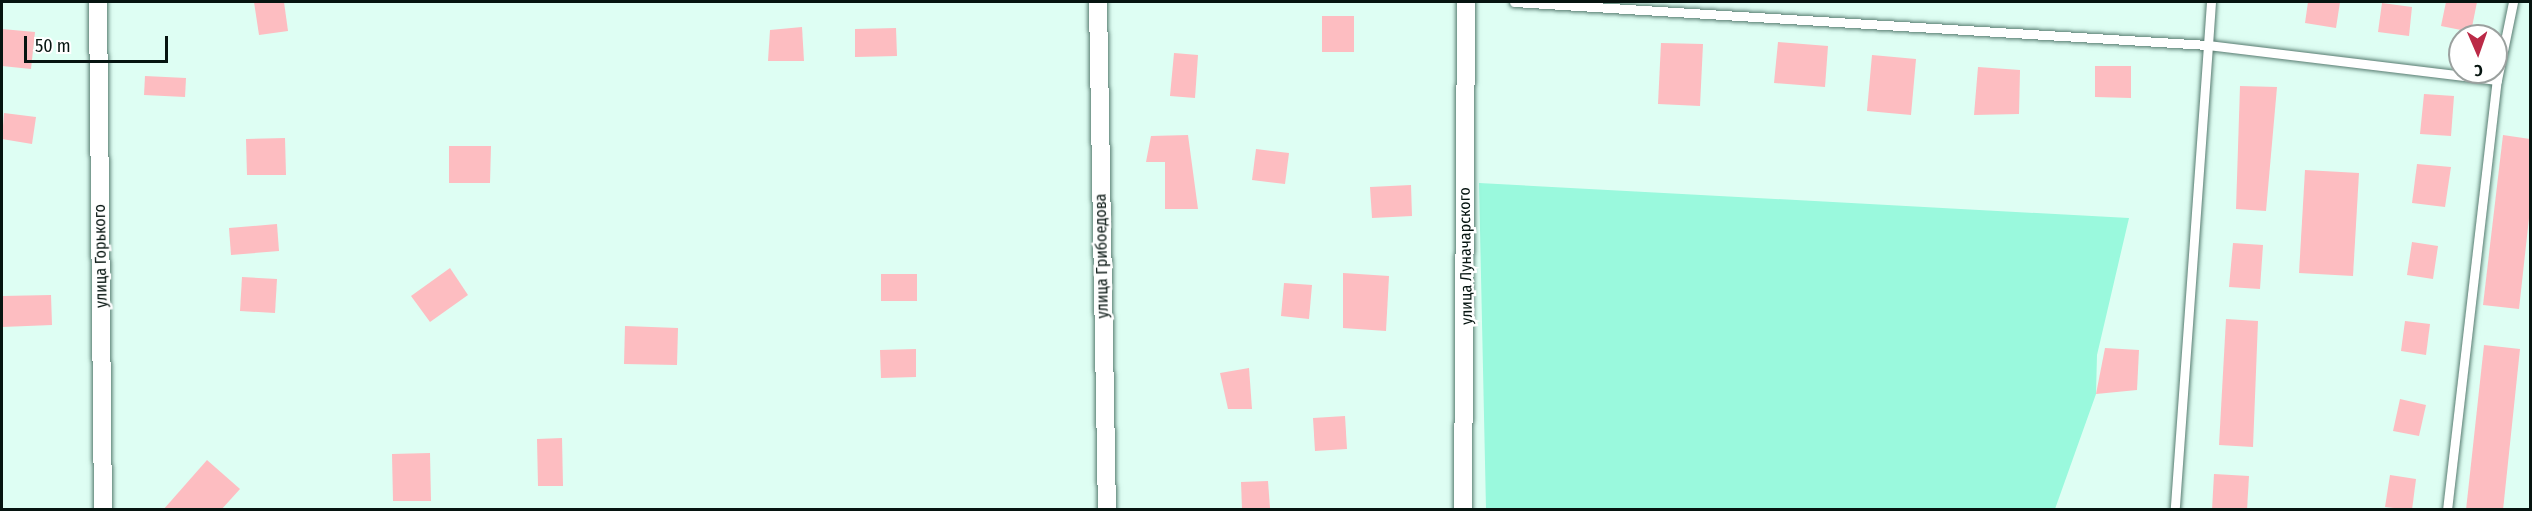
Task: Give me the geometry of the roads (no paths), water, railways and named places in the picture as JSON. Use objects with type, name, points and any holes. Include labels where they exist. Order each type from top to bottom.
[{"type":"street","name":"улица Горького","points":[[98,2],[103,510]]},
{"type":"street","name":"улица Грибоедова","points":[[1098,2],[1107,510]]},
{"type":"street","name":"улица Луначарского","points":[[1462,510],[1466,2]]},
{"type":"lane","points":[[1515,2],[2208,45],[2448,74]]},
{"type":"lane","points":[[2175,510],[2211,2]]},
{"type":"lane","points":[[2508,26],[2513,2]]},
{"type":"lane","points":[[2447,510],[2497,84]]}]
